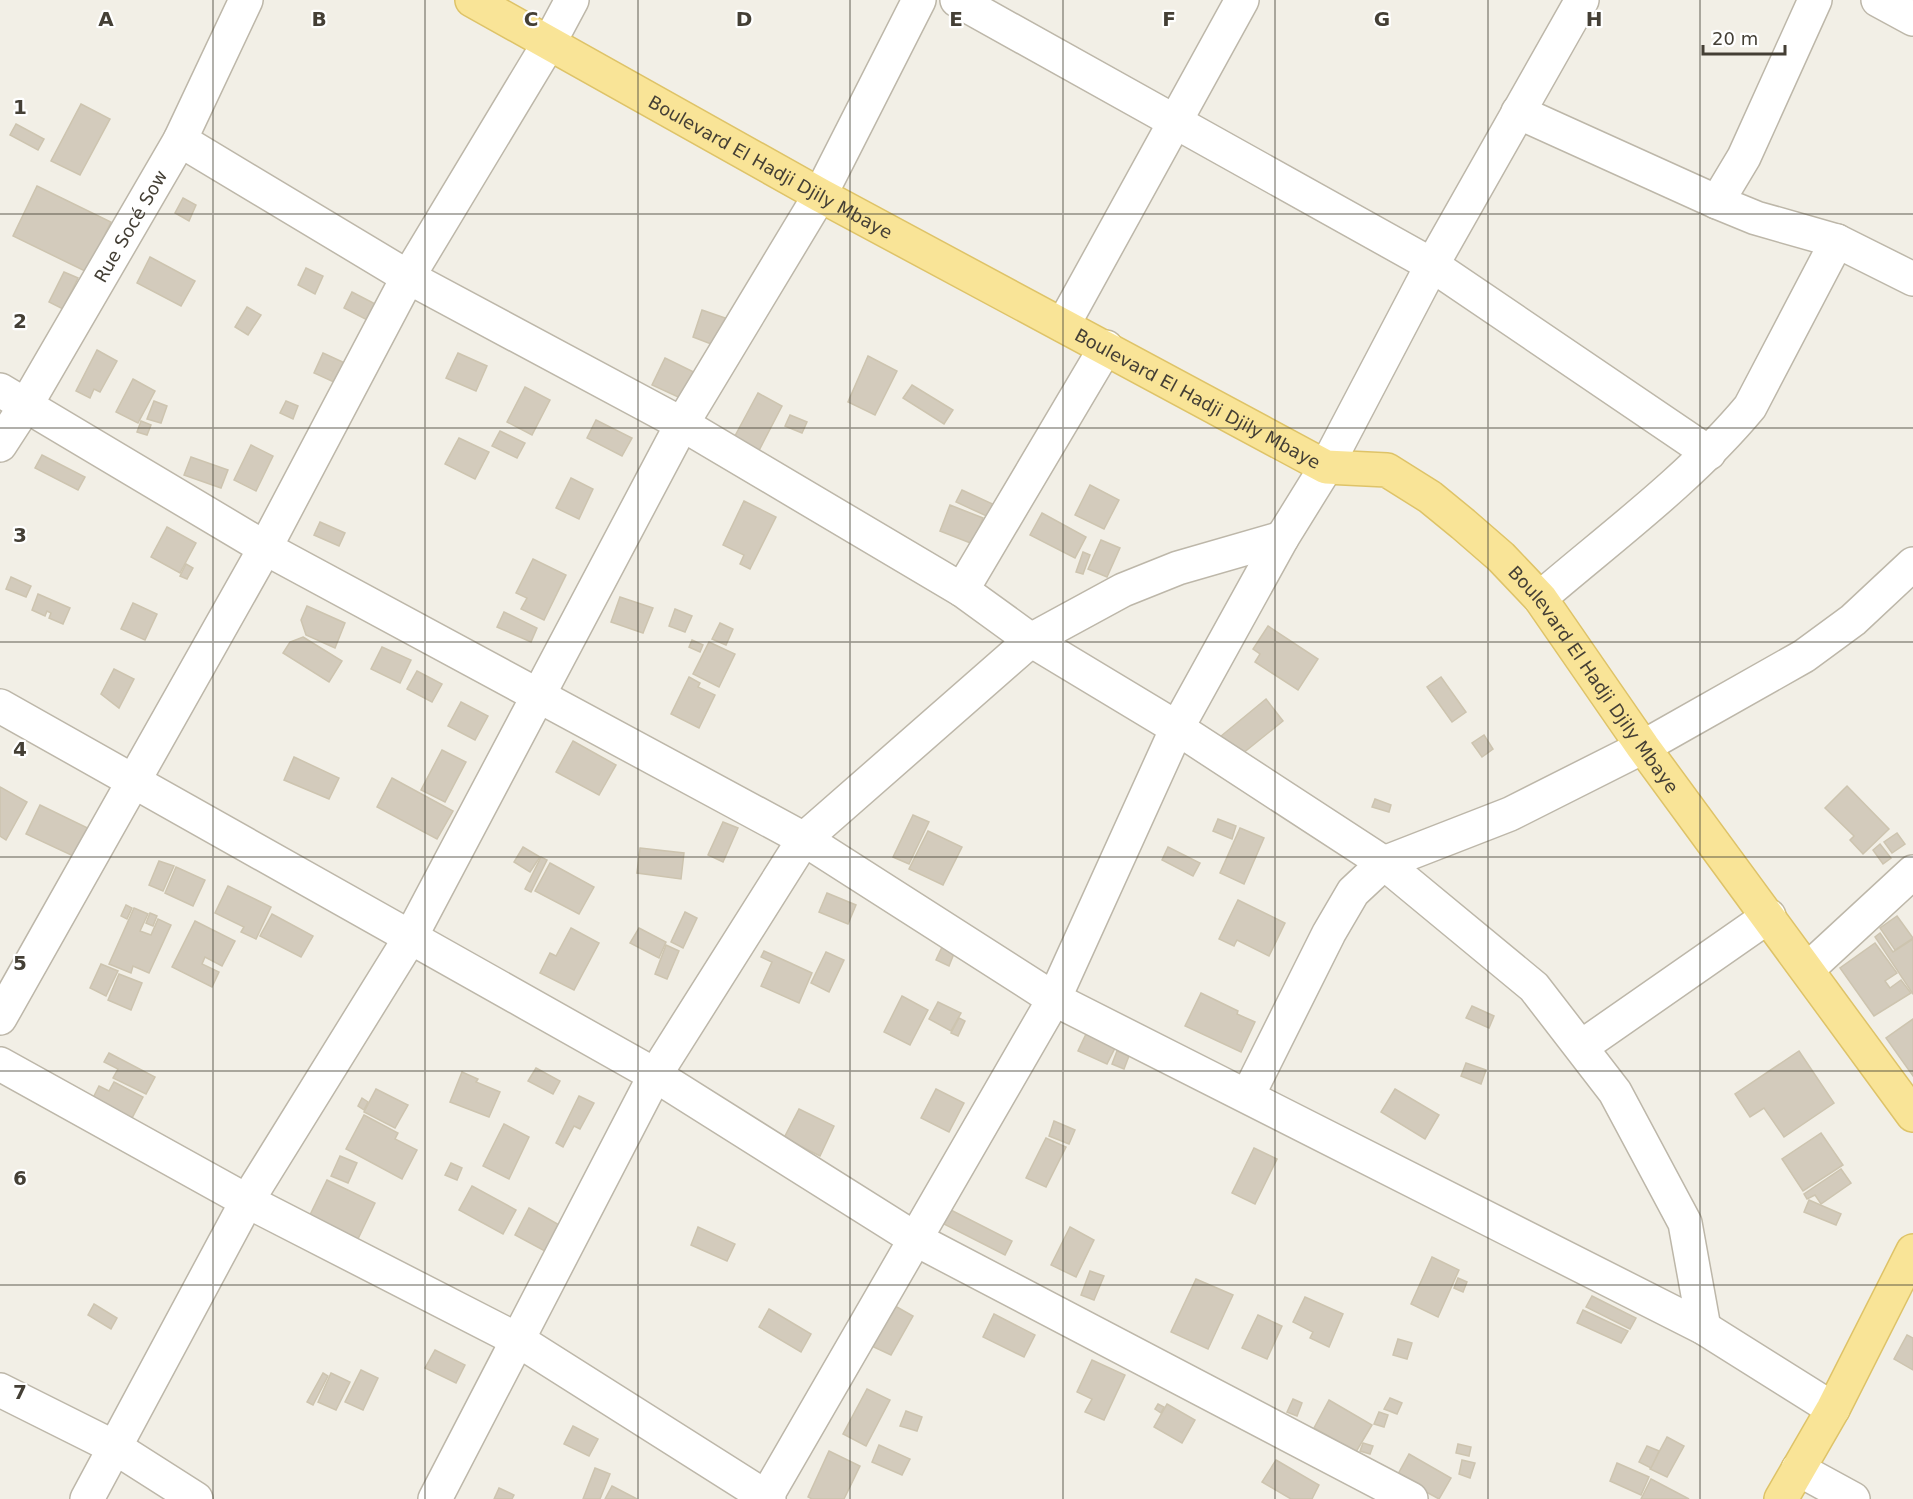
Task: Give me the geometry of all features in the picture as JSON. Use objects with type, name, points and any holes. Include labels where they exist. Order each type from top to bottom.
[{"type":"main road","name":"Boulevard El Hadji Djily Mbaye","points":[[472,0],[820,195],[1326,467],[1388,470],[1430,497],[1501,557],[1540,598],[1643,747],[1913,1115]]},
{"type":"main road","points":[[1781,1499],[1833,1409],[1913,1251]]},
{"type":"street","name":"Rue Socé Sow","points":[[0,445],[13,398],[180,140],[246,0]]},
{"type":"street","points":[[0,1018],[265,548],[408,277],[549,43],[572,0]]},
{"type":"street","points":[[87,1499],[247,1201],[410,938],[681,424],[820,195],[919,0]]},
{"type":"street","points":[[957,0],[1432,265],[1709,453]]},
{"type":"street","points":[[1063,325],[1242,0]]},
{"type":"street","points":[[1717,202],[1744,157],[1815,0]]},
{"type":"street","points":[[1878,0],[1913,19]]},
{"type":"street","points":[[0,1064],[247,1201],[518,1340],[767,1498],[1054,999],[1177,728],[1282,538],[1326,467],[1432,265],[1578,1]]},
{"type":"street","points":[[1518,112],[1756,218],[1837,241],[1913,279]]},
{"type":"street","points":[[180,140],[408,277],[681,424],[962,590],[1030,640],[1177,728],[1384,863],[1534,987],[1614,1092],[1685,1223],[1704,1328]]},
{"type":"street","points":[[1540,598],[1709,453],[1750,407],[1837,241]]},
{"type":"street","points":[[962,590],[1106,347]]},
{"type":"street","points":[[13,398],[265,548],[804,839],[1054,999],[1248,1095],[1704,1328],[1833,1409]]},
{"type":"street","points":[[435,1499],[655,1075],[804,839],[1030,640],[1123,590],[1145,581],[1178,568],[1282,538]]},
{"type":"street","points":[[1248,1095],[1329,933],[1353,892],[1384,863],[1510,814],[1643,747],[1804,656],[1854,620],[1913,564]]},
{"type":"street","points":[[0,706],[655,1075],[917,1240],[1411,1499]]},
{"type":"street","points":[[1808,969],[1913,872]]},
{"type":"street","points":[[1581,1047],[1769,916]]},
{"type":"street","points":[[0,1390],[116,1448],[195,1499]]},
{"type":"street","points":[[1798,1468],[1853,1499]]},
{"type":"building","points":[[81,104],[110,119],[80,175],[51,161]]},
{"type":"building","points":[[16,124],[44,139],[38,150],[10,135]]},
{"type":"building","points":[[37,186],[111,222],[87,272],[13,236]]},
{"type":"building","points":[[183,198],[196,205],[189,221],[175,213]]},
{"type":"building","points":[[150,257],[195,281],[181,306],[137,283]]},
{"type":"building","points":[[306,268],[323,276],[315,294],[298,285]]},
{"type":"building","points":[[64,272],[78,278],[63,309],[49,302]]},
{"type":"building","points":[[352,292],[383,308],[375,324],[344,308]]},
{"type":"building","points":[[247,307],[261,315],[248,335],[235,327]]},
{"type":"building","points":[[702,310],[728,319],[719,347],[693,337]]},
{"type":"building","points":[[97,350],[117,361],[100,392],[94,389],[90,398],[76,391]]},
{"type":"building","points":[[323,353],[356,368],[347,388],[314,373]]},
{"type":"building","points":[[458,353],[487,366],[476,391],[446,378]]},
{"type":"building","points":[[868,356],[897,371],[875,415],[848,402]]},
{"type":"building","points":[[665,358],[702,376],[689,402],[652,385]]},
{"type":"building","points":[[133,379],[155,391],[138,423],[116,412]]},
{"type":"building","points":[[912,385],[953,410],[944,424],[903,398]]},
{"type":"building","points":[[525,387],[550,400],[532,435],[507,422]]},
{"type":"building","points":[[758,393],[782,406],[753,462],[728,449]]},
{"type":"building","points":[[154,401],[167,406],[161,423],[147,419]]},
{"type":"building","points":[[286,401],[298,406],[293,419],[280,413]]},
{"type":"building","points":[[790,415],[807,422],[802,433],[785,426]]},
{"type":"building","points":[[596,420],[632,438],[622,456],[587,438]]},
{"type":"building","points":[[141,421],[151,425],[147,435],[137,432]]},
{"type":"building","points":[[500,431],[525,443],[517,458],[492,446]]},
{"type":"building","points":[[459,438],[489,452],[475,479],[445,464]]},
{"type":"building","points":[[251,445],[273,456],[256,491],[234,480]]},
{"type":"building","points":[[42,455],[85,477],[78,490],[35,468]]},
{"type":"building","points":[[191,457],[228,470],[221,488],[184,475]]},
{"type":"building","points":[[571,478],[593,489],[579,519],[556,508]]},
{"type":"building","points":[[1090,485],[1119,500],[1104,529],[1075,515]]},
{"type":"building","points":[[962,490],[997,506],[991,518],[956,502]]},
{"type":"building","points":[[744,501],[776,517],[750,569],[740,564],[744,555],[723,545]]},
{"type":"building","points":[[950,505],[983,518],[973,544],[940,531]]},
{"type":"building","points":[[1042,513],[1086,537],[1075,558],[1030,535]]},
{"type":"building","points":[[320,522],[345,533],[339,546],[314,535]]},
{"type":"building","points":[[167,527],[196,543],[180,573],[151,557]]},
{"type":"building","points":[[1101,540],[1120,548],[1107,577],[1088,569]]},
{"type":"building","points":[[1083,552],[1090,555],[1083,574],[1076,572]]},
{"type":"building","points":[[533,559],[566,575],[544,620],[521,609],[527,598],[516,593]]},
{"type":"building","points":[[186,564],[193,568],[187,579],[180,576]]},
{"type":"building","points":[[11,577],[31,586],[26,597],[6,589]]},
{"type":"building","points":[[38,594],[70,608],[63,624],[49,618],[51,613],[47,611],[45,616],[32,610]]},
{"type":"building","points":[[620,597],[653,608],[643,633],[611,622]]},
{"type":"building","points":[[133,603],[157,614],[145,640],[121,629]]},
{"type":"building","points":[[307,606],[345,623],[335,648],[306,635],[301,620]]},
{"type":"building","points":[[675,609],[692,616],[685,632],[669,626]]},
{"type":"building","points":[[504,612],[537,628],[531,642],[497,627]]},
{"type":"building","points":[[720,623],[733,629],[726,645],[712,639]]},
{"type":"building","points":[[1268,626],[1318,659],[1298,690],[1255,662],[1260,654],[1253,649]]},
{"type":"building","points":[[303,637],[342,661],[329,682],[283,653],[290,642]]},
{"type":"building","points":[[692,640],[703,645],[700,652],[689,647]]},
{"type":"building","points":[[709,642],[735,654],[719,687],[693,674]]},
{"type":"building","points":[[382,647],[411,660],[400,683],[371,669]]},
{"type":"building","points":[[114,669],[134,679],[119,708],[101,694]]},
{"type":"building","points":[[417,671],[442,684],[432,702],[407,689]]},
{"type":"building","points":[[689,677],[700,683],[698,687],[715,695],[699,728],[671,714]]},
{"type":"building","points":[[1441,677],[1466,712],[1452,722],[1427,687]]},
{"type":"building","points":[[1266,699],[1283,721],[1232,762],[1215,741]]},
{"type":"building","points":[[461,702],[488,716],[475,740],[448,726]]},
{"type":"building","points":[[1484,735],[1493,749],[1482,757],[1472,743]]},
{"type":"building","points":[[573,741],[616,765],[599,795],[556,772]]},
{"type":"building","points":[[442,750],[466,762],[445,802],[421,790]]},
{"type":"building","points":[[294,757],[339,778],[329,799],[284,780]]},
{"type":"building","points":[[392,778],[453,811],[437,839],[377,807]]},
{"type":"building","points":[[1847,786],[1889,829],[1863,854],[1850,840],[1854,836],[1825,808]]},
{"type":"building","points":[[0,787],[27,802],[6,840],[0,836]]},
{"type":"building","points":[[1375,799],[1391,805],[1389,812],[1372,807]]},
{"type":"building","points":[[40,805],[98,833],[84,861],[26,834]]},
{"type":"building","points":[[913,815],[929,822],[909,864],[893,857]]},
{"type":"building","points":[[1218,819],[1236,826],[1232,839],[1213,831]]},
{"type":"building","points":[[723,822],[738,828],[723,862],[708,855]]},
{"type":"building","points":[[1240,828],[1264,838],[1244,884],[1220,873]]},
{"type":"building","points":[[928,831],[962,847],[943,885],[909,869]]},
{"type":"building","points":[[1897,833],[1905,844],[1892,853],[1884,842]]},
{"type":"building","points":[[1880,844],[1891,858],[1883,864],[1873,850]]},
{"type":"building","points":[[523,847],[540,857],[530,872],[514,862]]},
{"type":"building","points":[[1168,847],[1200,863],[1193,876],[1162,860]]},
{"type":"building","points":[[640,848],[684,853],[681,879],[637,873]]},
{"type":"building","points":[[541,857],[547,860],[531,892],[525,889]]},
{"type":"building","points":[[159,861],[174,866],[163,891],[149,885]]},
{"type":"building","points":[[550,863],[594,887],[579,914],[535,891]]},
{"type":"building","points":[[176,867],[205,880],[193,906],[165,893]]},
{"type":"building","points":[[228,886],[271,907],[256,939],[241,932],[244,927],[215,913]]},
{"type":"building","points":[[827,893],[856,905],[848,924],[819,912]]},
{"type":"building","points":[[1238,900],[1285,923],[1269,956],[1237,940],[1234,946],[1219,939]]},
{"type":"building","points":[[126,905],[132,908],[127,919],[121,916]]},
{"type":"building","points":[[134,908],[148,914],[140,931],[151,935],[158,919],[171,925],[149,973],[133,966],[131,973],[109,964]]},
{"type":"building","points":[[685,912],[697,918],[683,948],[671,942]]},
{"type":"building","points":[[150,913],[157,916],[153,926],[146,923]]},
{"type":"building","points":[[272,914],[313,936],[301,957],[260,936]]},
{"type":"building","points":[[1897,916],[1913,938],[1895,950],[1880,928]]},
{"type":"building","points":[[195,921],[235,941],[222,966],[205,957],[202,964],[219,972],[212,987],[172,967]]},
{"type":"building","points":[[571,928],[599,943],[574,990],[540,973],[550,953],[556,956]]},
{"type":"building","points":[[639,928],[666,942],[659,958],[630,943]]},
{"type":"building","points":[[1880,933],[1893,952],[1913,939],[1913,994],[1875,937]]},
{"type":"building","points":[[1875,943],[1897,973],[1885,981],[1890,988],[1901,980],[1911,993],[1874,1016],[1840,968]]},
{"type":"building","points":[[666,945],[679,951],[667,979],[655,974]]},
{"type":"building","points":[[943,945],[955,951],[949,966],[936,960]]},
{"type":"building","points":[[764,951],[812,973],[799,1003],[761,986],[772,962],[761,957]]},
{"type":"building","points":[[826,952],[844,960],[829,992],[811,983]]},
{"type":"building","points":[[101,964],[118,971],[106,996],[90,988]]},
{"type":"building","points":[[119,974],[142,983],[131,1010],[108,1000]]},
{"type":"building","points":[[1201,993],[1255,1022],[1241,1052],[1185,1026]]},
{"type":"building","points":[[902,996],[928,1010],[910,1045],[884,1032]]},
{"type":"building","points":[[938,1002],[961,1013],[951,1031],[929,1019]]},
{"type":"building","points":[[1472,1006],[1494,1016],[1489,1028],[1466,1018]]},
{"type":"building","points":[[959,1018],[965,1021],[958,1036],[951,1033]]},
{"type":"building","points":[[1913,1019],[1913,1076],[1886,1038]]},
{"type":"building","points":[[1086,1034],[1115,1048],[1107,1064],[1078,1051]]},
{"type":"building","points":[[1117,1051],[1129,1056],[1124,1069],[1112,1064]]},
{"type":"building","points":[[1799,1051],[1834,1103],[1784,1137],[1764,1108],[1750,1117],[1735,1094]]},
{"type":"building","points":[[109,1053],[155,1077],[146,1094],[113,1078],[118,1069],[104,1062]]},
{"type":"building","points":[[1466,1063],[1486,1070],[1481,1084],[1461,1076]]},
{"type":"building","points":[[536,1068],[560,1081],[553,1094],[528,1081]]},
{"type":"building","points":[[462,1072],[478,1079],[476,1082],[500,1092],[489,1117],[450,1102]]},
{"type":"building","points":[[114,1082],[143,1097],[131,1120],[92,1100],[99,1086],[109,1091]]},
{"type":"building","points":[[376,1089],[408,1105],[395,1128],[364,1112]]},
{"type":"building","points":[[936,1089],[964,1103],[949,1132],[921,1118]]},
{"type":"building","points":[[1395,1089],[1439,1115],[1425,1139],[1381,1112]]},
{"type":"building","points":[[579,1096],[594,1103],[580,1129],[574,1126],[563,1147],[556,1143]]},
{"type":"building","points":[[362,1098],[368,1102],[364,1110],[358,1106]]},
{"type":"building","points":[[799,1109],[834,1126],[820,1156],[784,1138]]},
{"type":"building","points":[[364,1115],[398,1133],[395,1139],[417,1150],[402,1179],[346,1149]]},
{"type":"building","points":[[1054,1121],[1075,1130],[1069,1144],[1049,1136]]},
{"type":"building","points":[[504,1124],[529,1137],[509,1179],[483,1166]]},
{"type":"building","points":[[1821,1133],[1843,1165],[1803,1191],[1782,1159]]},
{"type":"building","points":[[1046,1138],[1066,1147],[1046,1187],[1026,1178]]},
{"type":"building","points":[[1254,1148],[1277,1159],[1255,1204],[1232,1193]]},
{"type":"building","points":[[340,1156],[357,1163],[348,1183],[331,1176]]},
{"type":"building","points":[[451,1163],[462,1168],[457,1180],[445,1175]]},
{"type":"building","points":[[1841,1169],[1851,1183],[1821,1204],[1815,1195],[1807,1199],[1804,1194]]},
{"type":"building","points":[[327,1180],[375,1203],[356,1243],[308,1219]]},
{"type":"building","points":[[472,1186],[516,1210],[503,1234],[459,1210]]},
{"type":"building","points":[[1809,1200],[1841,1214],[1836,1225],[1804,1212]]},
{"type":"building","points":[[943,1206],[1012,1241],[1005,1255],[936,1220]]},
{"type":"building","points":[[529,1208],[570,1231],[556,1257],[515,1235]]},
{"type":"building","points":[[698,1227],[735,1244],[727,1261],[691,1245]]},
{"type":"building","points":[[1070,1227],[1094,1240],[1076,1277],[1051,1265]]},
{"type":"building","points":[[1432,1257],[1459,1270],[1438,1317],[1411,1304]]},
{"type":"building","points":[[1090,1271],[1104,1276],[1094,1300],[1081,1295]]},
{"type":"building","points":[[1458,1278],[1467,1282],[1463,1292],[1454,1288]]},
{"type":"building","points":[[1196,1279],[1233,1295],[1208,1349],[1171,1332]]},
{"type":"building","points":[[1592,1296],[1636,1318],[1630,1329],[1586,1307]]},
{"type":"building","points":[[1305,1297],[1343,1314],[1329,1347],[1310,1338],[1313,1332],[1293,1322]]},
{"type":"building","points":[[888,1302],[913,1316],[891,1355],[865,1343]]},
{"type":"building","points":[[94,1304],[117,1318],[111,1329],[88,1315]]},
{"type":"building","points":[[769,1309],[811,1334],[801,1352],[759,1327]]},
{"type":"building","points":[[1583,1310],[1628,1331],[1621,1343],[1577,1323]]},
{"type":"building","points":[[994,1314],[1035,1335],[1024,1357],[983,1337]]},
{"type":"building","points":[[1258,1315],[1282,1326],[1267,1359],[1242,1348]]},
{"type":"building","points":[[1907,1335],[1913,1338],[1913,1370],[1894,1359]]},
{"type":"building","points":[[1398,1339],[1412,1343],[1407,1359],[1393,1355]]},
{"type":"building","points":[[435,1350],[465,1365],[456,1383],[425,1368]]},
{"type":"building","points":[[1092,1360],[1125,1375],[1104,1420],[1085,1412],[1092,1399],[1077,1392]]},
{"type":"building","points":[[361,1370],[378,1378],[363,1410],[345,1402]]},
{"type":"building","points":[[323,1373],[328,1376],[313,1405],[307,1402]]},
{"type":"building","points":[[331,1373],[350,1382],[336,1410],[318,1402]]},
{"type":"building","points":[[867,1389],[890,1400],[866,1446],[843,1434]]},
{"type":"building","points":[[1390,1398],[1402,1403],[1397,1414],[1384,1409]]},
{"type":"building","points":[[1293,1399],[1302,1403],[1297,1416],[1287,1412]]},
{"type":"building","points":[[1329,1400],[1372,1425],[1356,1452],[1314,1428]]},
{"type":"building","points":[[1158,1404],[1164,1407],[1161,1413],[1155,1409]]},
{"type":"building","points":[[1167,1404],[1195,1420],[1182,1443],[1154,1427]]},
{"type":"building","points":[[906,1411],[922,1417],[917,1431],[900,1426]]},
{"type":"building","points":[[1379,1412],[1388,1415],[1384,1427],[1374,1424]]},
{"type":"building","points":[[573,1426],[598,1439],[589,1456],[564,1444]]},
{"type":"building","points":[[1667,1437],[1684,1446],[1667,1477],[1650,1469]]},
{"type":"building","points":[[1363,1443],[1373,1446],[1370,1454],[1360,1451]]},
{"type":"building","points":[[1458,1444],[1471,1447],[1469,1456],[1456,1453]]},
{"type":"building","points":[[879,1445],[910,1459],[902,1475],[872,1462]]},
{"type":"building","points":[[1647,1446],[1659,1451],[1651,1468],[1639,1462]]},
{"type":"building","points":[[829,1451],[860,1466],[844,1499],[812,1499],[808,1497]]},
{"type":"building","points":[[1409,1454],[1451,1478],[1439,1499],[1397,1476]]},
{"type":"building","points":[[1276,1460],[1319,1485],[1312,1499],[1291,1499],[1262,1482]]},
{"type":"building","points":[[1462,1460],[1475,1463],[1470,1478],[1459,1474]]},
{"type":"building","points":[[1617,1463],[1649,1477],[1641,1495],[1610,1481]]},
{"type":"building","points":[[595,1468],[610,1474],[600,1499],[583,1499]]},
{"type":"building","points":[[1651,1479],[1689,1499],[1641,1499]]},
{"type":"building","points":[[612,1486],[637,1499],[605,1499]]},
{"type":"building","points":[[499,1488],[514,1495],[512,1499],[494,1499]]}]
